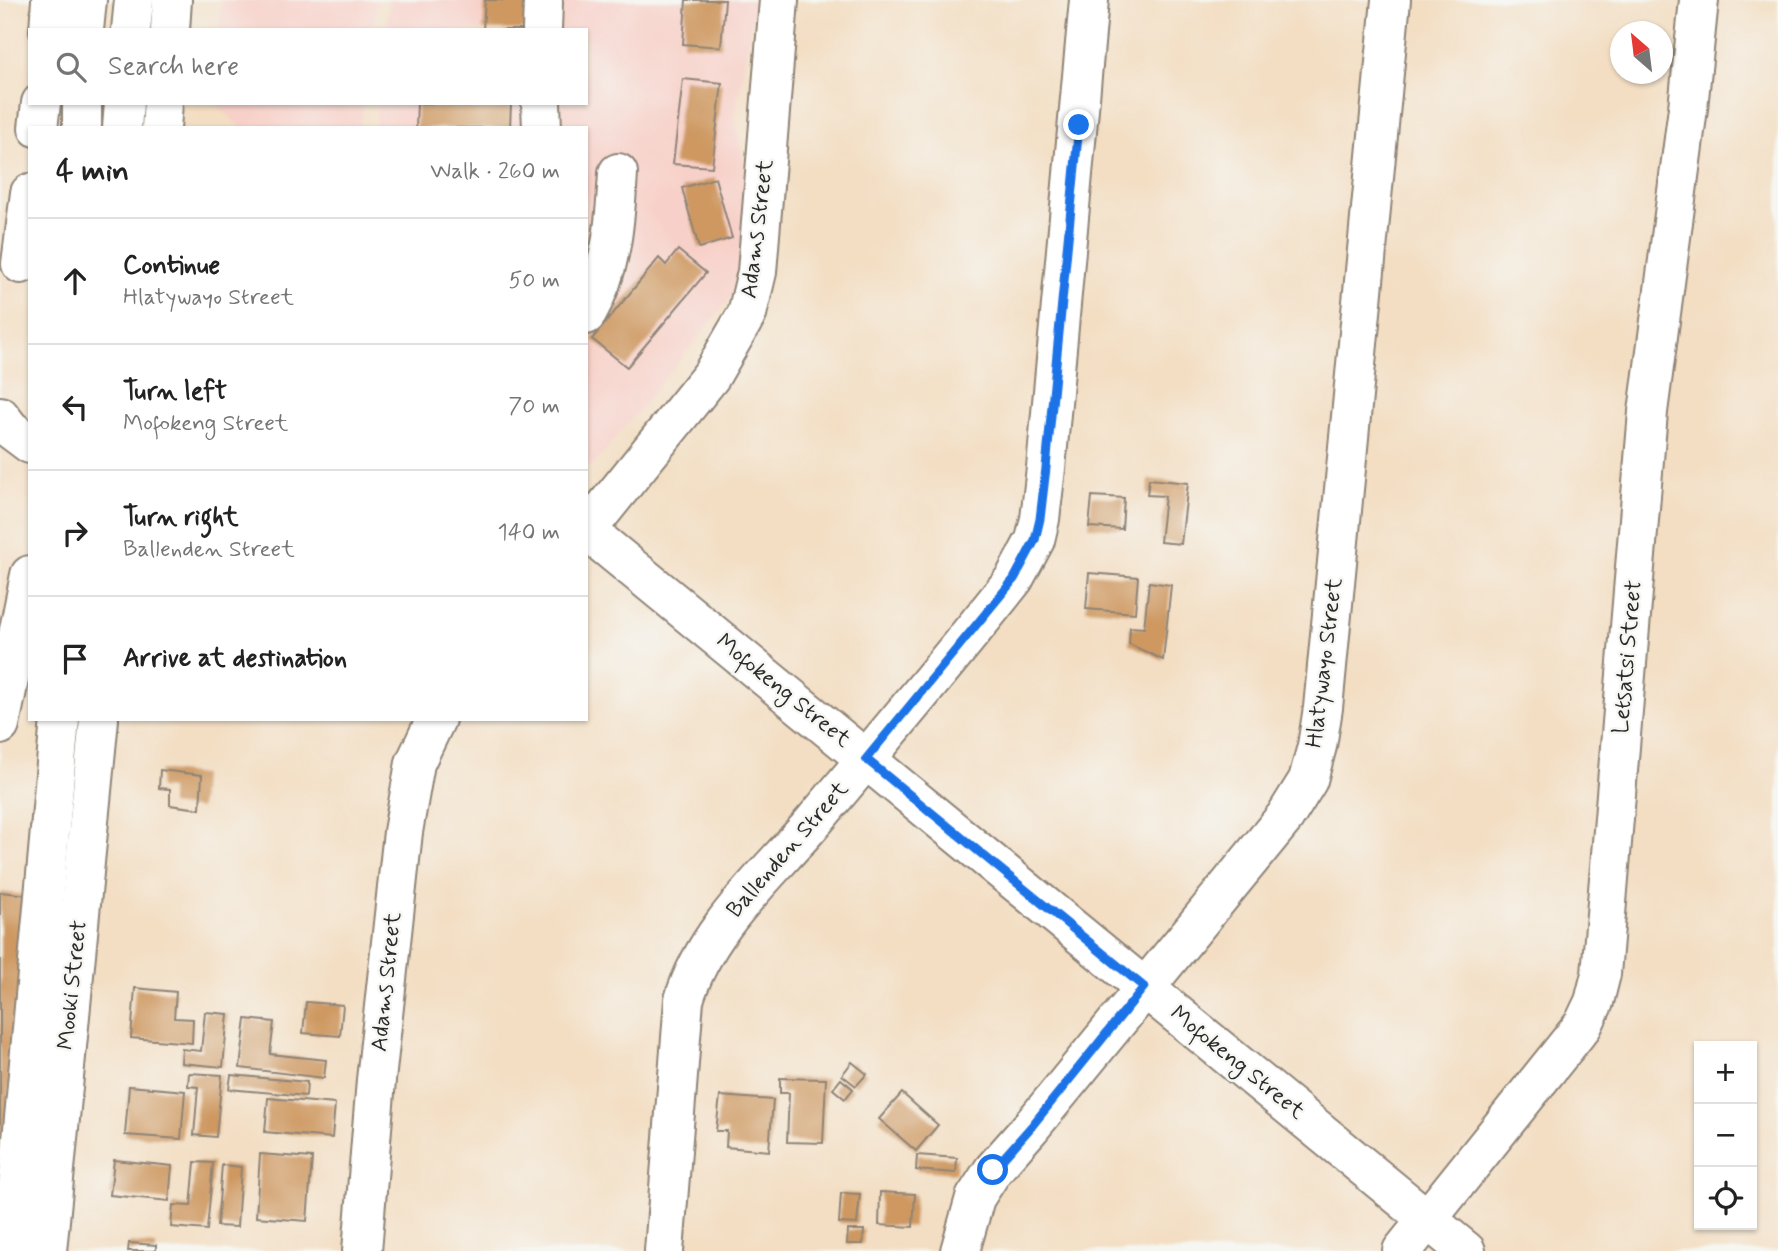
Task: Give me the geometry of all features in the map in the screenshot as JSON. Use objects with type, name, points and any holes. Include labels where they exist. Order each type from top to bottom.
[{"type":"street","points":[[49,28],[51,0]]},
{"type":"street","points":[[84,28],[87,0]]},
{"type":"street","points":[[131,28],[134,0]]},
{"type":"street","points":[[170,28],[172,0]]},
{"type":"street","name":"Adams Street","points":[[588,529],[711,376],[747,314],[757,272],[779,0]]},
{"type":"street","name":"Ballenden Street","points":[[664,1251],[684,1000],[691,977],[723,926],[754,887],[866,759],[1014,579],[1035,540],[1046,468],[1089,0]]},
{"type":"street","name":"Hlatywayo Street","points":[[960,1251],[975,1198],[993,1170],[1285,817],[1307,780],[1317,746],[1323,708],[1391,0]]},
{"type":"street","name":"Letsatsi Street","points":[[1402,1251],[1583,1026],[1594,1002],[1601,974],[1648,412],[1688,108],[1699,0]]},
{"type":"street","points":[[38,126],[41,105]]},
{"type":"street","points":[[82,105],[82,126]]},
{"type":"street","points":[[122,126],[124,105]]},
{"type":"street","points":[[541,105],[542,126]]},
{"type":"street","points":[[588,311],[607,270],[615,230],[618,173]]},
{"type":"street","points":[[17,269],[28,205]]},
{"type":"street","points":[[0,416],[10,429],[28,442]]},
{"type":"street","name":"Mofokeng Street","points":[[588,533],[1466,1251]]},
{"type":"street","points":[[0,725],[28,585]]},
{"type":"street","name":"Mooki Street","points":[[12,1251],[60,721]]},
{"type":"street","name":"Mooki Street","points":[[47,1251],[99,721]]},
{"type":"street","name":"Adams Street","points":[[362,1251],[376,1080],[403,832],[415,763],[435,721]]},
{"type":"shaded area","points":[[222,0],[377,0],[373,28],[219,28]]},
{"type":"shaded area","points":[[389,0],[756,0],[735,116],[751,201],[733,295],[592,467],[588,464],[588,126],[374,126],[377,105],[588,105],[588,28],[386,28]]},
{"type":"shaded area","points":[[217,105],[364,105],[360,126],[239,126]]},
{"type":"building","points":[[485,0],[534,0],[532,28],[483,28]]},
{"type":"building","points":[[686,0],[725,0],[721,47],[683,44]]},
{"type":"building","points":[[683,79],[722,83],[712,167],[673,164]]},
{"type":"building","points":[[417,105],[511,105],[510,126],[416,126]]},
{"type":"building","points":[[715,178],[732,238],[699,248],[682,188]]},
{"type":"building","points":[[678,250],[706,273],[627,367],[592,339],[659,258],[666,265]]},
{"type":"building","points":[[1149,479],[1188,483],[1181,544],[1160,542],[1165,496],[1147,495]]},
{"type":"building","points":[[1092,496],[1124,498],[1122,529],[1089,527]]},
{"type":"building","points":[[1089,573],[1138,577],[1135,613],[1086,609]]},
{"type":"building","points":[[1149,582],[1171,585],[1163,660],[1129,644],[1130,627],[1144,628]]},
{"type":"building","points":[[160,770],[202,775],[200,809],[170,805],[170,789],[159,788]]},
{"type":"building","points":[[0,892],[29,895],[0,1176]]},
{"type":"building","points":[[135,988],[176,992],[174,1018],[193,1019],[192,1043],[131,1038]]},
{"type":"building","points":[[306,1002],[343,1005],[340,1036],[303,1033]]},
{"type":"building","points":[[205,1012],[228,1014],[223,1067],[181,1063],[182,1049],[201,1051]]},
{"type":"building","points":[[246,1019],[274,1022],[270,1054],[326,1060],[324,1078],[240,1068]]},
{"type":"building","points":[[852,1062],[867,1074],[856,1086],[842,1075]]},
{"type":"building","points":[[189,1073],[222,1075],[216,1137],[194,1135],[198,1087],[188,1086]]},
{"type":"building","points":[[231,1075],[307,1082],[306,1096],[229,1089]]},
{"type":"building","points":[[780,1078],[826,1079],[823,1143],[787,1142],[789,1093],[780,1093]]},
{"type":"building","points":[[841,1079],[853,1089],[845,1099],[833,1089]]},
{"type":"building","points":[[129,1086],[185,1091],[181,1139],[125,1135]]},
{"type":"building","points":[[902,1093],[938,1125],[916,1151],[879,1119]]},
{"type":"building","points":[[720,1096],[773,1100],[769,1151],[726,1147],[727,1131],[716,1131]]},
{"type":"building","points":[[268,1098],[335,1104],[332,1138],[265,1132]]},
{"type":"building","points":[[260,1154],[312,1158],[307,1221],[256,1217]]},
{"type":"building","points":[[917,1155],[957,1158],[956,1173],[916,1170]]},
{"type":"building","points":[[114,1160],[172,1166],[169,1201],[110,1195]]},
{"type":"building","points":[[195,1162],[213,1163],[207,1230],[171,1227],[173,1205],[191,1206]]},
{"type":"building","points":[[222,1165],[241,1167],[237,1227],[217,1226]]},
{"type":"building","points":[[880,1192],[915,1194],[913,1227],[879,1225]]},
{"type":"building","points":[[841,1193],[860,1194],[857,1224],[839,1223]]},
{"type":"building","points":[[848,1230],[864,1230],[863,1244],[847,1244]]},
{"type":"building","points":[[129,1243],[156,1245],[156,1251],[128,1251]]},
{"type":"route","points":[[993,1170],[1144,987],[866,759],[1014,579],[1035,540],[1046,468],[1079,125]]}]
